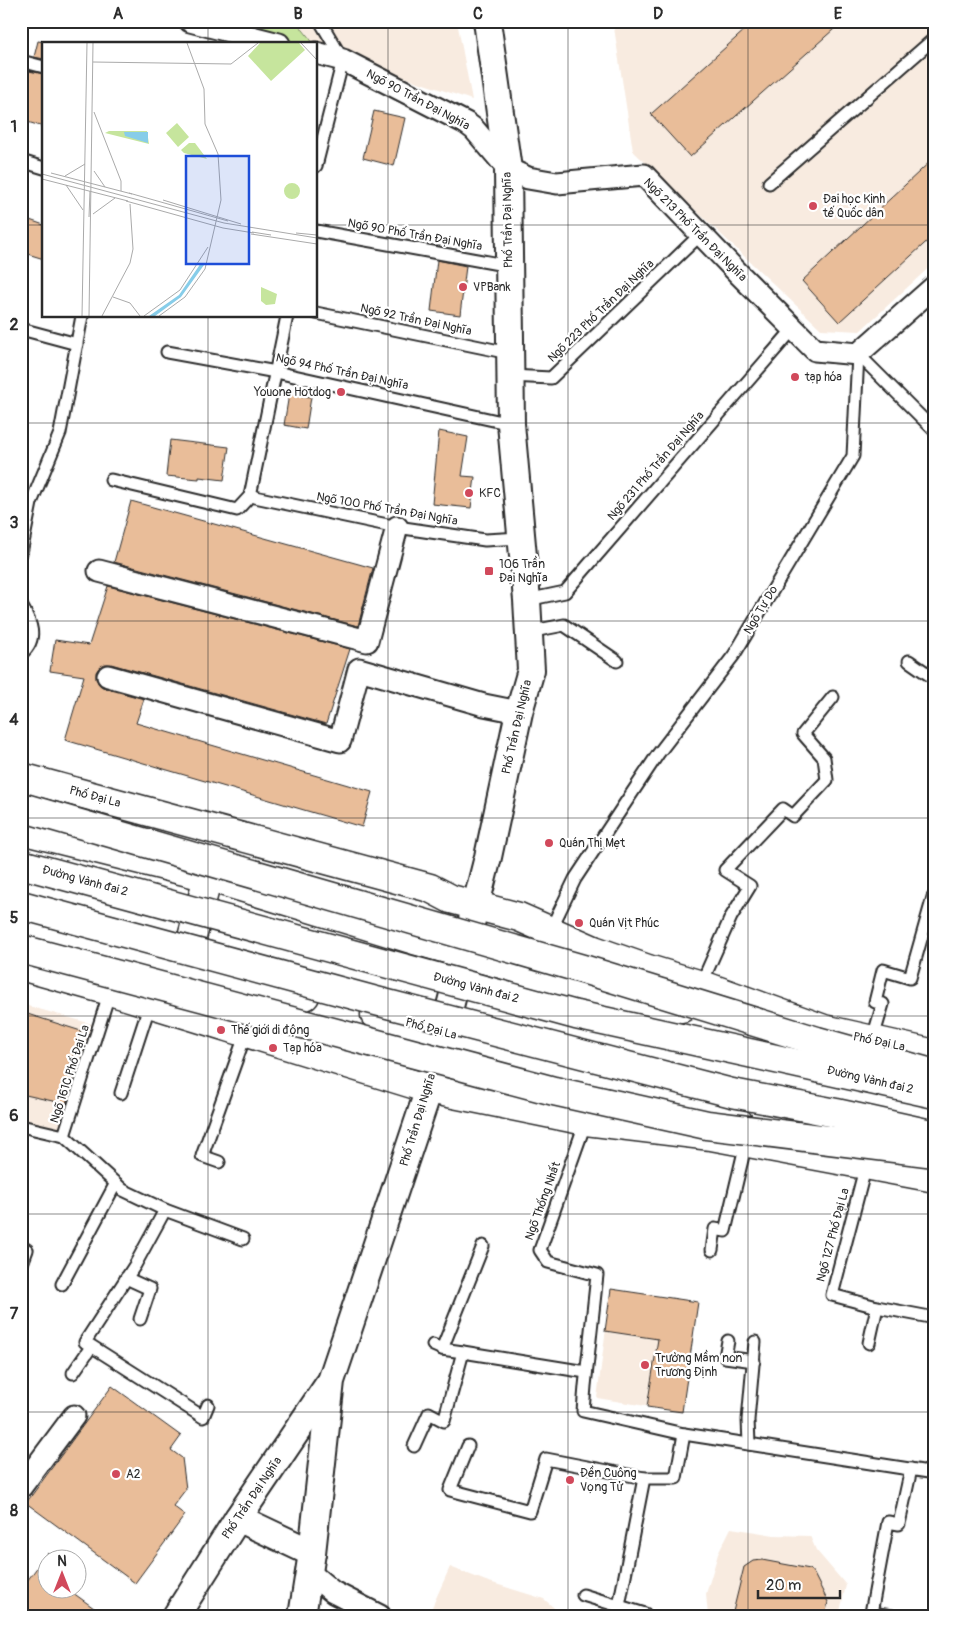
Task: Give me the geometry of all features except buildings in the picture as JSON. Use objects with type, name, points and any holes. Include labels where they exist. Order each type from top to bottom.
[{"type":"main road","name":"Phố Đại La","points":[[21,777],[430,888],[452,899],[519,917],[621,959],[708,987],[824,1029]]},
{"type":"main road","points":[[50,784],[69,843]]},
{"type":"main road","points":[[21,807],[586,970],[817,1041],[935,1074]]},
{"type":"main road","name":"Phố Đại La","points":[[21,830],[208,877],[418,941],[650,1004],[824,1029],[935,1054]]},
{"type":"main road","name":"Đường Vành đai 2","points":[[21,864],[576,1015],[935,1094]]},
{"type":"main road","points":[[185,964],[208,877]]},
{"type":"main road","points":[[21,905],[385,1004],[732,1093],[935,1135]]},
{"type":"main road","name":"Phố Đại La","points":[[21,920],[66,934],[617,1078],[834,1159]]},
{"type":"main road","points":[[21,959],[66,934]]},
{"type":"main road","points":[[21,948],[554,1091],[707,1125],[935,1153]]},
{"type":"main road","name":"Phố Đại La","points":[[21,966],[110,991],[429,1089],[586,1121],[711,1136],[935,1178]]},
{"type":"street","points":[[190,21],[271,42]]},
{"type":"street","name":"Phố Trần Đại Nghĩa","points":[[302,1616],[331,1381],[429,1089],[488,857],[519,712],[531,670],[511,424],[508,169],[487,21]]},
{"type":"street","name":"Ngõ 90 Trần Đại Nghĩa","points":[[318,54],[343,60],[474,129],[508,169]]},
{"type":"street","name":"Ngõ 213 Phố Trần Đại Nghĩa","points":[[508,169],[528,178],[557,183],[644,175],[815,350],[858,354]]},
{"type":"street","points":[[858,354],[935,286]]},
{"type":"street","points":[[108,676],[340,740],[397,527]]},
{"type":"street","points":[[99,570],[367,641]]},
{"type":"street","points":[[359,669],[484,705],[519,712]]},
{"type":"street","name":"Phố Trần Đại Nghĩa","points":[[176,1616],[238,1518],[331,1381]]},
{"type":"street","points":[[21,1487],[74,1416]]},
{"type":"street","points":[[238,1518],[310,1562],[333,1592],[380,1616]]},
{"type":"lane","points":[[318,157],[343,60],[320,21]]},
{"type":"lane","points":[[769,183],[935,38]]},
{"type":"lane","points":[[21,61],[42,66]]},
{"type":"lane","points":[[21,161],[42,167]]},
{"type":"lane","name":"Ngõ 90 Phố Trần Đại Nghĩa","points":[[318,231],[510,266]]},
{"type":"lane","name":"Ngõ 223 Phố Trần Đại Nghĩa","points":[[510,364],[551,378],[701,234]]},
{"type":"lane","name":"Ngõ 92 Trần Đại Nghĩa","points":[[318,314],[510,364]]},
{"type":"lane","points":[[21,553],[31,502],[60,433],[82,318]]},
{"type":"lane","points":[[111,480],[238,510],[250,496],[288,318]]},
{"type":"lane","name":"Ngõ 231 Phố Trần Đại Nghĩa","points":[[526,600],[565,592],[794,328]]},
{"type":"lane","points":[[21,329],[77,344]]},
{"type":"lane","name":"Ngõ 94 Phố Trần Đại Nghĩa","points":[[167,352],[276,372],[511,424]]},
{"type":"lane","points":[[858,354],[935,430]]},
{"type":"lane","name":"Ngõ Tự Do","points":[[550,931],[575,879],[658,754],[734,655],[853,456],[858,354]]},
{"type":"lane","name":"Ngõ 100 Phố Trần Đại Nghĩa","points":[[250,496],[397,527],[485,540],[520,538]]},
{"type":"lane","points":[[21,604],[33,633],[29,648],[21,654]]},
{"type":"lane","points":[[528,632],[564,625],[617,660]]},
{"type":"lane","points":[[909,661],[935,679]]},
{"type":"lane","points":[[707,971],[732,917],[750,886],[725,870],[783,809],[793,816],[827,780],[824,758],[803,734],[833,697]]},
{"type":"lane","points":[[872,1040],[883,1004],[875,1002],[883,970],[910,978],[932,897]]},
{"type":"lane","name":"Ngõ 161C Phố Đại La","points":[[110,991],[64,1136],[123,1190],[165,1210],[244,1240]]},
{"type":"lane","points":[[120,1093],[150,1004]]},
{"type":"lane","points":[[219,1162],[202,1156],[246,1033]]},
{"type":"lane","name":"Ngõ Thống Nhất","points":[[586,1121],[540,1250],[548,1262],[597,1275],[586,1372],[584,1411],[684,1434],[935,1473]]},
{"type":"lane","points":[[21,1126],[64,1136]]},
{"type":"lane","points":[[712,1250],[715,1229],[725,1231],[746,1142]]},
{"type":"lane","name":"Ngõ 127 Phố Đại La","points":[[866,1166],[832,1295],[877,1306]]},
{"type":"lane","points":[[62,1284],[116,1183]]},
{"type":"lane","points":[[165,1210],[126,1278],[85,1342],[203,1417],[208,1405]]},
{"type":"lane","points":[[21,1246],[27,1250],[21,1266]]},
{"type":"lane","points":[[483,1246],[438,1347],[586,1372]]},
{"type":"lane","points":[[126,1278],[150,1289],[140,1319]]},
{"type":"lane","points":[[869,1343],[877,1306],[935,1318]]},
{"type":"lane","points":[[728,1342],[725,1357],[754,1361]]},
{"type":"lane","points":[[749,1444],[748,1420],[755,1342]]},
{"type":"lane","points":[[74,1373],[91,1346]]},
{"type":"lane","points":[[414,1446],[429,1413],[444,1421],[463,1352]]},
{"type":"lane","points":[[468,1446],[450,1490],[530,1510],[546,1459],[644,1478],[676,1478],[684,1434]]},
{"type":"lane","points":[[892,1616],[871,1612],[888,1522],[899,1524],[910,1469]]},
{"type":"lane","points":[[619,1606],[644,1478]]},
{"type":"lane","points":[[584,1595],[645,1614]]},
{"type":"shaded area","points":[[210,21],[457,21],[472,100],[318,49],[318,42],[293,42]]},
{"type":"shaded area","name":"Đại học Kinh tế Quốc dân","points":[[613,21],[935,21],[935,262],[860,331],[821,329],[633,151]]},
{"type":"shaded area","points":[[21,1004],[92,1024],[63,1128],[21,1121]]},
{"type":"shaded area","name":"Trường Mầm non Trương Định","points":[[611,1289],[698,1302],[682,1412],[597,1398]]},
{"type":"shaded area","points":[[731,1528],[774,1535],[810,1536],[816,1550],[846,1585],[839,1616],[708,1616],[706,1594],[718,1554]]},
{"type":"shaded area","points":[[450,1567],[486,1581],[544,1599],[563,1616],[428,1616]]},
{"type":"green space","points":[[210,21],[296,21],[312,42],[293,42]]},
{"type":"place","name":"Đại học Kinh tế Quốc dân","points":[[813,206]]},
{"type":"place","name":"VPBank","points":[[463,287]]},
{"type":"place","name":"tạp hóa","points":[[795,377]]},
{"type":"place","name":"Youone Hotdog","points":[[341,392]]},
{"type":"place","name":"KFC","points":[[469,493]]},
{"type":"place","name":"106 Trần Đại Nghĩa","points":[[489,571]]},
{"type":"place","name":"Quán Thị Mẹt","points":[[549,843]]},
{"type":"place","name":"Quán Vịt Phúc","points":[[579,923]]},
{"type":"place","name":"Thế giới di động","points":[[221,1030]]},
{"type":"place","name":"Tạp hóa","points":[[273,1048]]},
{"type":"place","name":"Trường Mầm non Trương Định","points":[[645,1365]]},
{"type":"place","name":"A2","points":[[116,1474]]},
{"type":"place","name":"Đền Cuông Vọng Tử","points":[[570,1480]]}]
